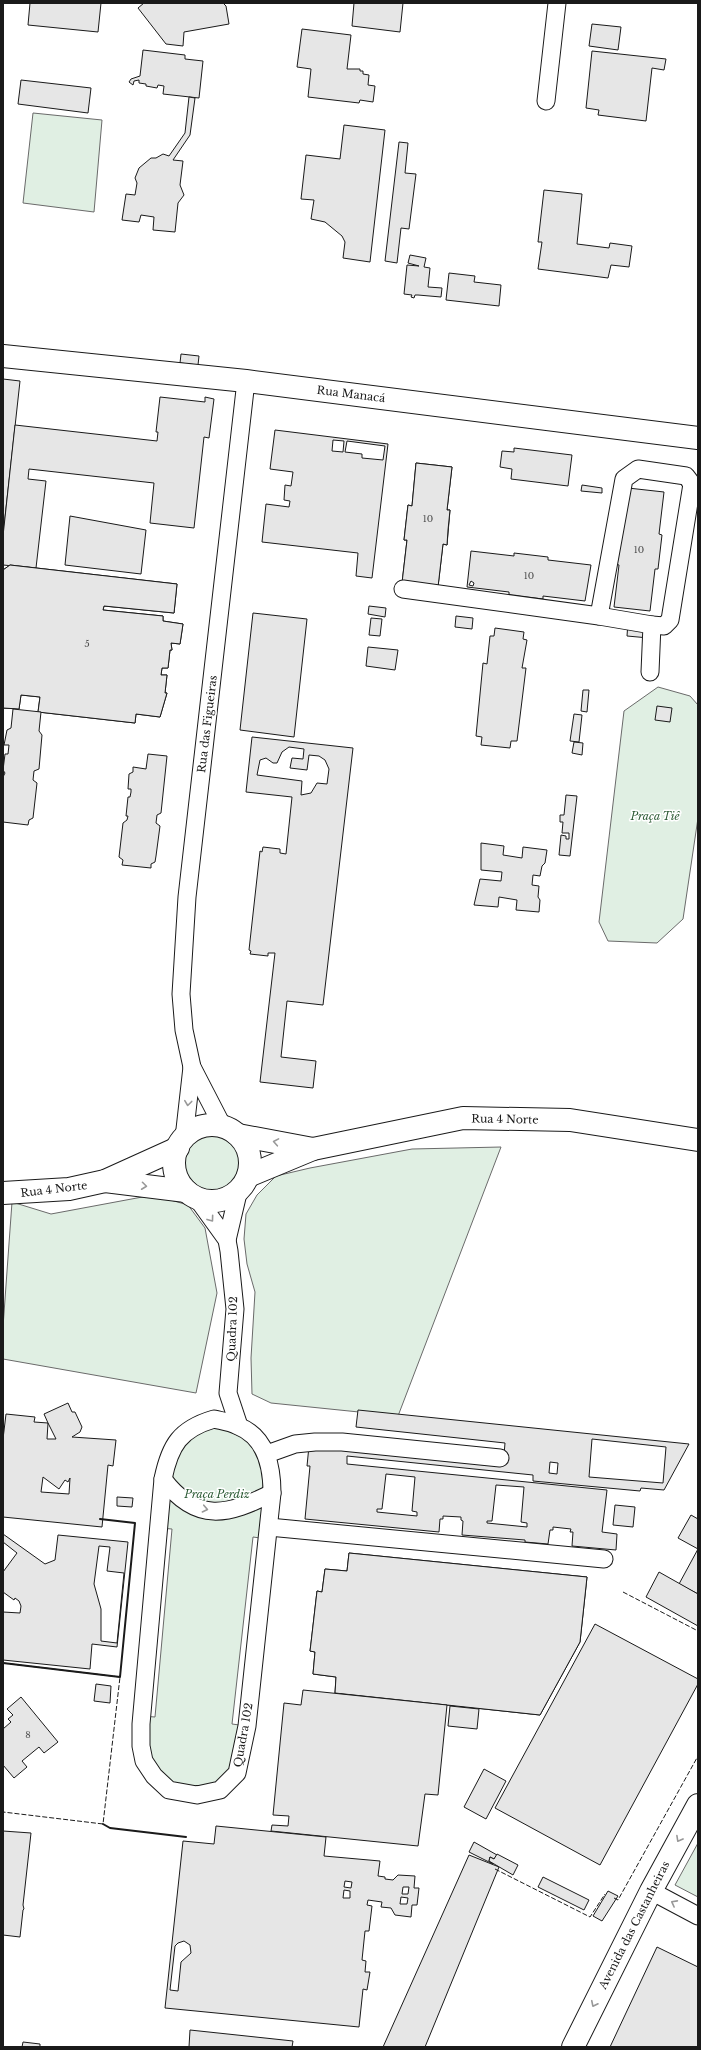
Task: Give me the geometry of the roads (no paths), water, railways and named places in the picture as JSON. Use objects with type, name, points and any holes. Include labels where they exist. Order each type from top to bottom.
[{"type":"street","points":[[546,101],[557,3]]},
{"type":"street","name":"Rua Manacá","points":[[3,356],[246,381],[698,438]]},
{"type":"street","name":"Rua das Figueiras","points":[[230,1131],[192,1066],[184,1030],[180,994],[184,925],[246,381]]},
{"type":"street","points":[[403,589],[598,616],[652,626],[664,626],[670,620],[692,484],[686,476],[638,469],[624,479],[598,616]]},
{"type":"street","points":[[650,672],[652,626]]},
{"type":"street","name":"Rua das Figueiras","points":[[181,1143],[192,1066]]},
{"type":"street","name":"Rua 4 Norte","points":[[244,1183],[313,1149],[463,1118],[570,1120],[698,1140]]},
{"type":"street","points":[[216,1125],[230,1131],[245,1144],[250,1156],[244,1183],[230,1196],[218,1200],[207,1201],[191,1194],[180,1182],[175,1171],[175,1160],[181,1143],[192,1131],[203,1126],[216,1125]]},
{"type":"street","name":"Rua 4 Norte","points":[[230,1131],[313,1149]]},
{"type":"street","name":"Rua 4 Norte","points":[[3,1193],[69,1189],[105,1181],[181,1143]]},
{"type":"street","name":"Rua 4 Norte","points":[[105,1181],[191,1194]]},
{"type":"street","name":"Quadra 102","points":[[239,1426],[228,1393],[235,1309],[227,1240],[244,1183]]},
{"type":"street","name":"Quadra 102","points":[[191,1194],[227,1240]]},
{"type":"street","name":"Quadra 102","points":[[214,1419],[228,1393]]},
{"type":"street","name":"Quadra 102","points":[[214,1419],[239,1426],[254,1436],[267,1454],[272,1473],[269,1527],[247,1726],[237,1772],[220,1790],[197,1795],[169,1790],[154,1776],[144,1761],[141,1746],[142,1716],[163,1479],[168,1456],[187,1431],[214,1419]]},
{"type":"street","points":[[267,1454],[295,1444],[342,1442],[500,1458]]},
{"type":"street","points":[[163,1479],[175,1495],[193,1506],[216,1511],[242,1507],[272,1493]]},
{"type":"street","points":[[269,1527],[604,1559]]},
{"type":"street","name":"Avenida das Castanheiras","points":[[573,2047],[651,1891],[698,1805]]},
{"type":"street","points":[[651,1891],[698,1916]]},
{"type":"park label","name":"Praça Tiê","points":[[655,816]]},
{"type":"park label","name":"Praça Perdiz","points":[[217,1494]]}]
